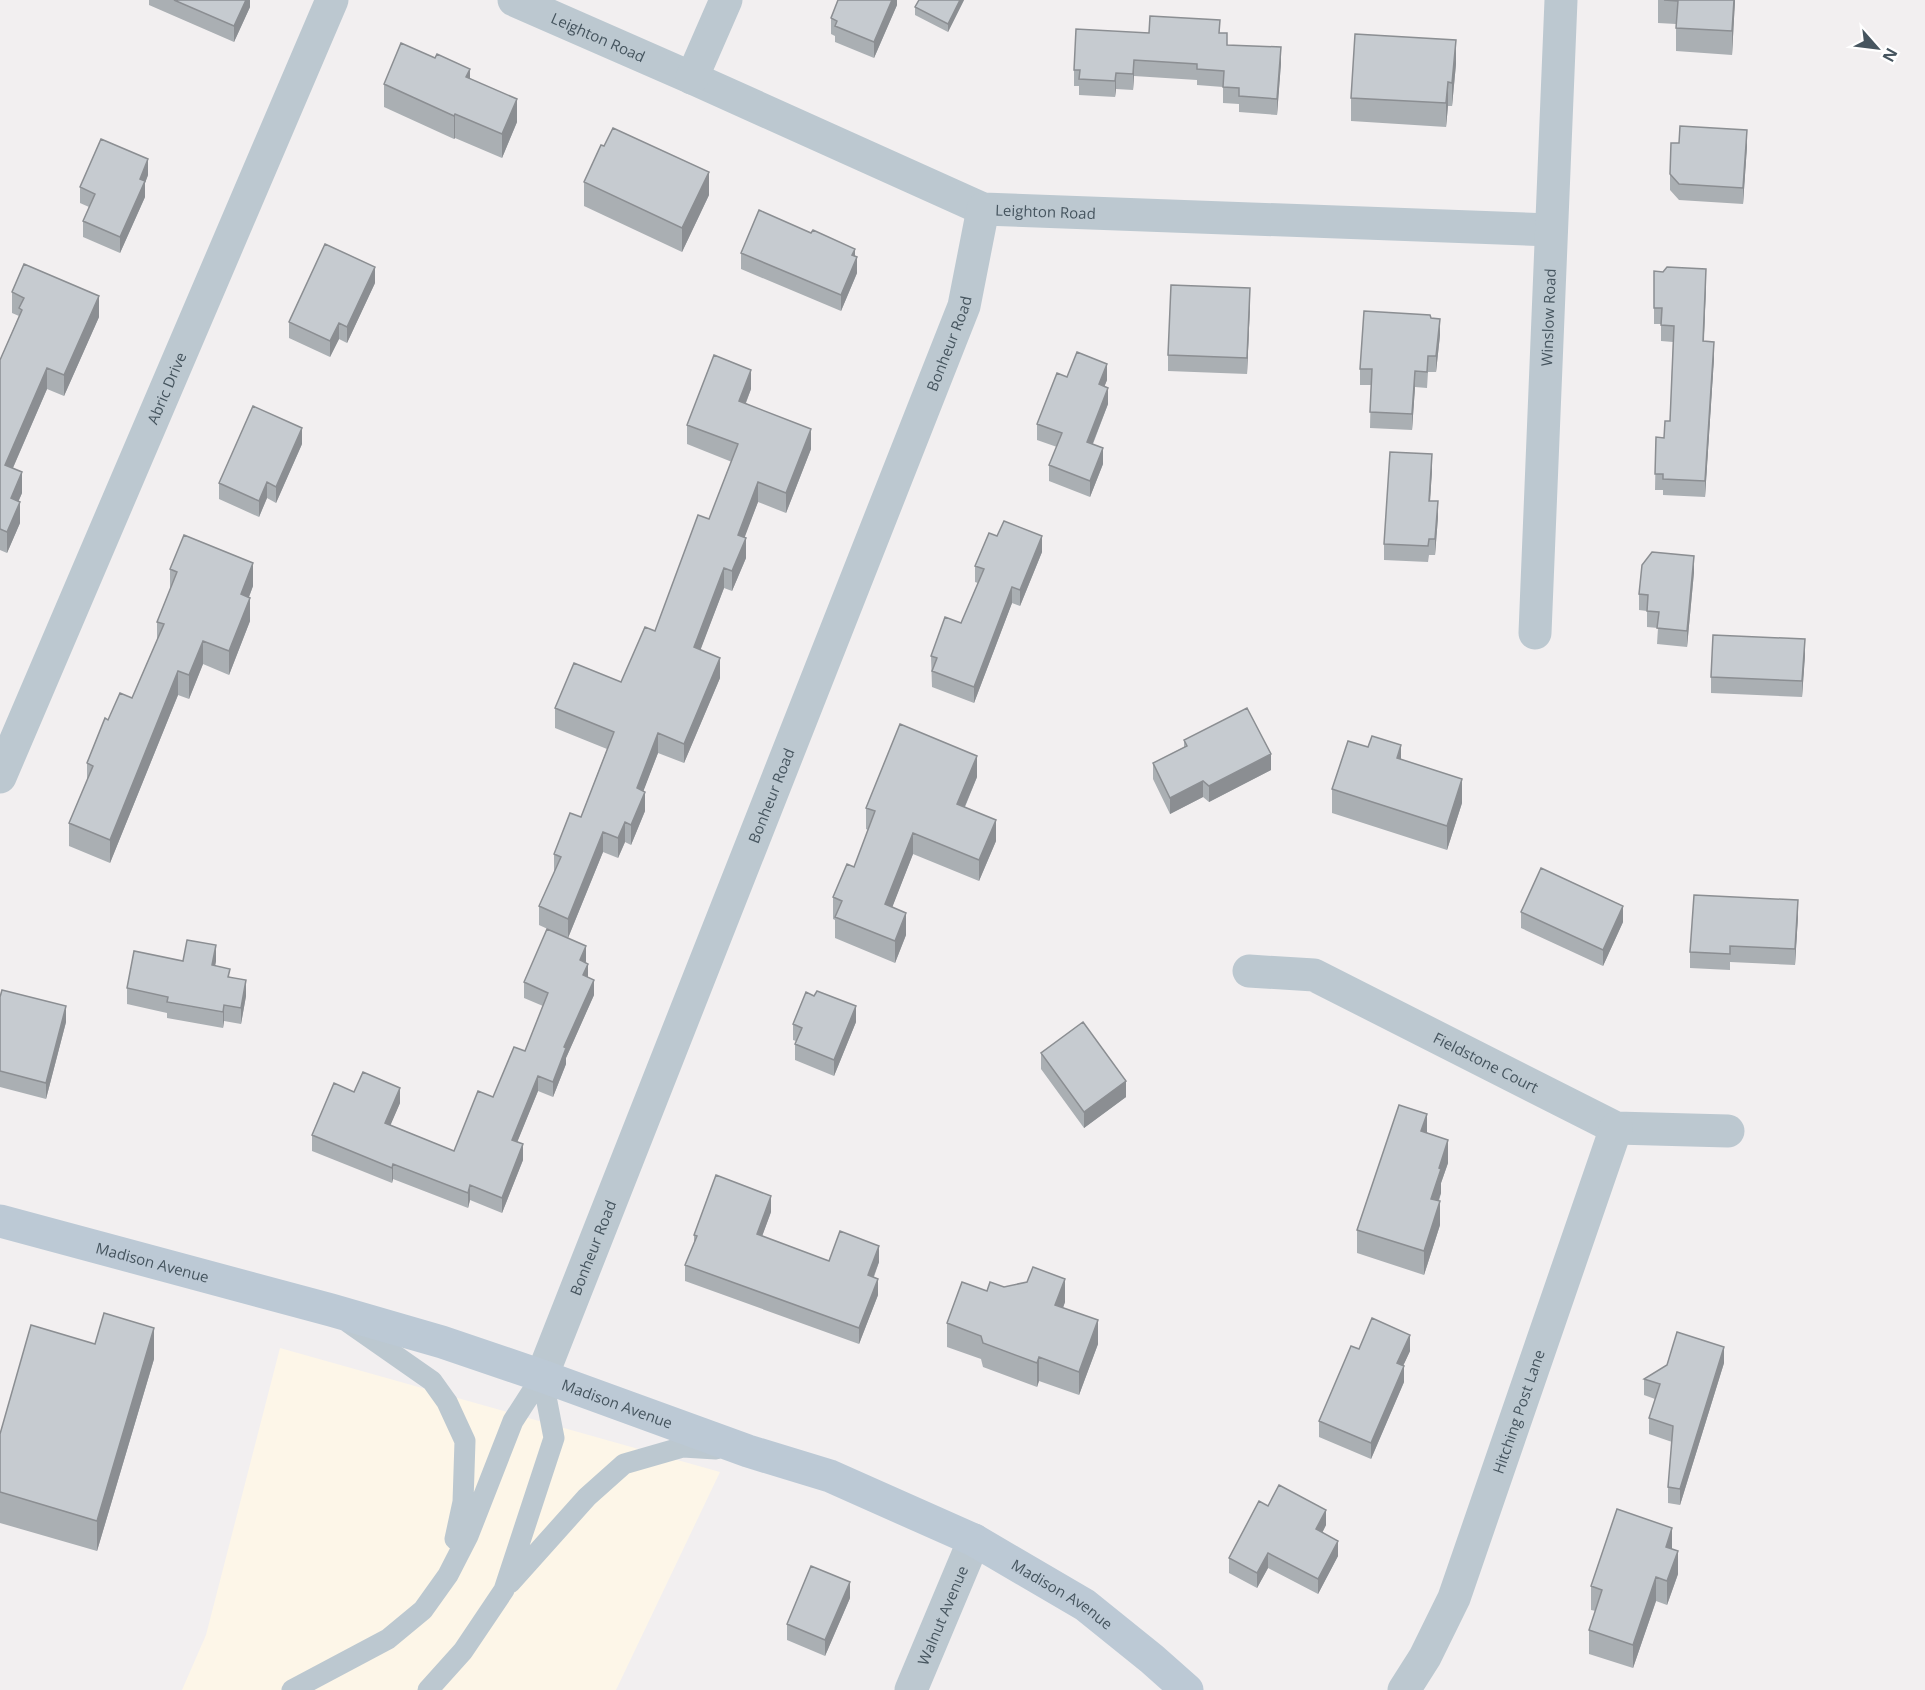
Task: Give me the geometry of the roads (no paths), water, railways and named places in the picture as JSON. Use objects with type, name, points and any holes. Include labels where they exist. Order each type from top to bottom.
[{"type":"street","name":"Abric Drive","points":[[0,777],[332,0]]},
{"type":"street","name":"Leighton Road","points":[[514,0],[982,209],[1551,230]]},
{"type":"street","points":[[692,78],[726,0]]},
{"type":"street","name":"Winslow Road","points":[[1535,633],[1561,0]]},
{"type":"street","name":"Bonheur Road","points":[[542,1376],[964,306],[982,209]]},
{"type":"street","name":"Fieldstone Court","points":[[1248,971],[1314,975],[1617,1128],[1728,1131]]},
{"type":"street","name":"Hitching Post Lane","points":[[1404,1690],[1425,1657],[1454,1598],[1617,1128]]},
{"type":"street","name":"Madison Avenue","points":[[0,1221],[442,1342],[748,1451],[830,1476],[974,1540],[1085,1605],[1187,1690]]},
{"type":"street","name":"Walnut Avenue","points":[[911,1690],[974,1540]]},
{"type":"lane","points":[[330,1310],[432,1381],[447,1402],[465,1441],[464,1502],[448,1575]]},
{"type":"lane","points":[[292,1690],[388,1639],[423,1610],[448,1575],[468,1536],[513,1421],[542,1376]]},
{"type":"lane","points":[[504,1590],[554,1438],[542,1376]]},
{"type":"lane","points":[[428,1690],[463,1651],[504,1590],[587,1497],[624,1464],[683,1447],[748,1451]]}]
